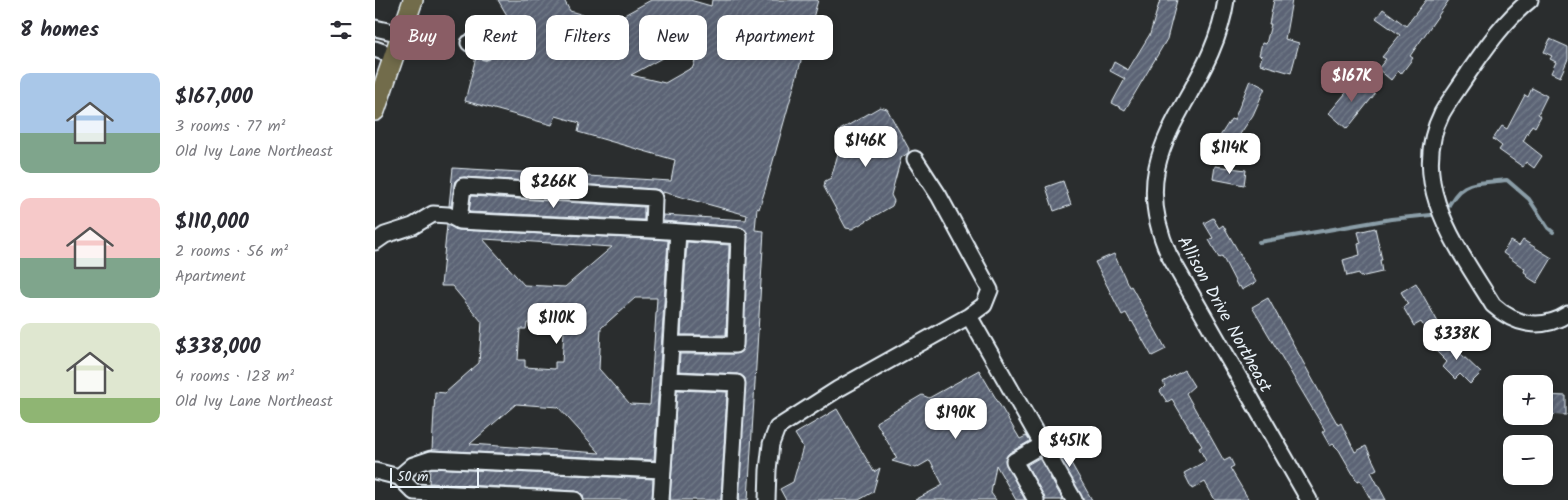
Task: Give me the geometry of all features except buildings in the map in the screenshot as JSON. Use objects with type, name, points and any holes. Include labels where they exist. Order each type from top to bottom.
[{"type":"main road","points":[[408,15],[413,0]]},
{"type":"main road","points":[[375,111],[393,60]]},
{"type":"street","name":"Allison Drive Northeast","points":[[1226,0],[1217,40],[1209,61],[1160,151],[1153,184],[1155,215],[1169,255],[1309,500]]},
{"type":"street","points":[[1530,0],[1499,29],[1441,114],[1431,147],[1431,185],[1436,204],[1446,227],[1493,305],[1503,315],[1516,321],[1545,324],[1568,314]]},
{"type":"street","points":[[375,28],[390,31]]},
{"type":"street","points":[[375,50],[390,55]]},
{"type":"street","points":[[767,500],[771,444],[777,428],[838,389],[969,316],[984,305],[990,290],[939,196],[915,159]]},
{"type":"street","points":[[459,221],[463,186],[654,198],[653,230]]},
{"type":"street","points":[[378,236],[413,226],[433,214],[448,215],[459,221],[739,236],[735,345],[671,344]]},
{"type":"street","points":[[661,500],[678,232]]},
{"type":"street","points":[[969,316],[1073,500]]},
{"type":"street","points":[[669,380],[737,383],[729,500]]},
{"type":"street","points":[[1036,500],[1014,461],[1042,444]]},
{"type":"street","points":[[399,477],[413,465],[431,459],[662,470]]},
{"type":"street","points":[[375,471],[399,477],[414,492],[575,500]]},
{"type":"street","points":[[399,477],[407,500]]},
{"type":"waterway","points":[[1445,213],[1456,194],[1469,185],[1507,180],[1529,199],[1548,228],[1553,232]]},
{"type":"waterway","points":[[1259,242],[1391,219],[1431,215]]}]
